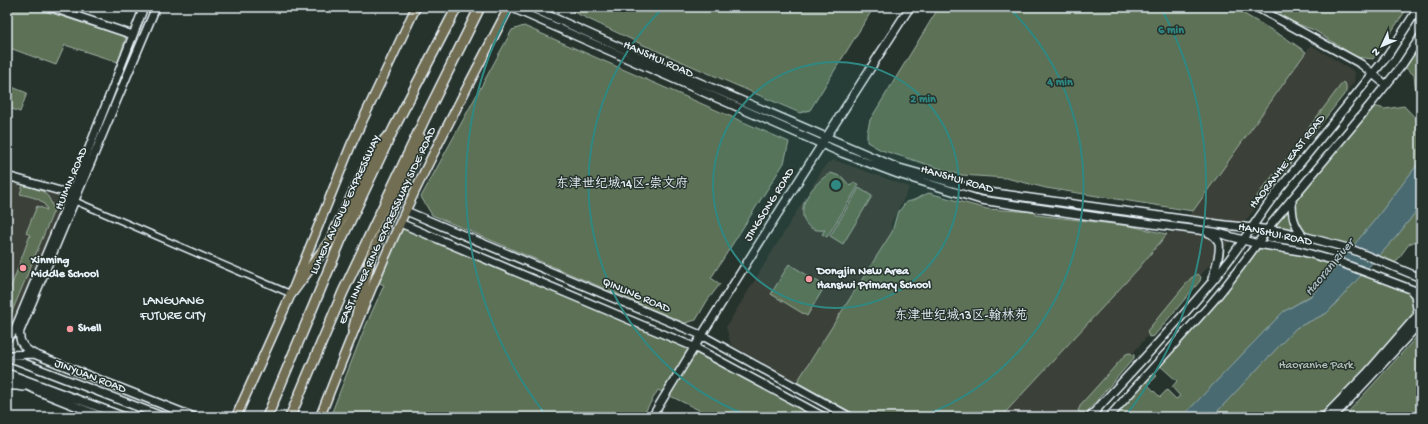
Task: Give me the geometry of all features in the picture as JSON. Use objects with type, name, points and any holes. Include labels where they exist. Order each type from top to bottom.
[{"type":"highway","name":"LUMEN AVENUE EXPRESSWAY","points":[[267,417],[341,240],[394,128],[457,7]]},
{"type":"highway","points":[[290,417],[343,292],[425,118],[480,7]]},
{"type":"highway","points":[[353,331],[371,256],[414,160],[425,118]]},
{"type":"highway","points":[[291,294],[330,241],[373,152],[394,128]]},
{"type":"main road","points":[[50,7],[133,35]]},
{"type":"main road","name":"HUIMIN ROAD","points":[[34,354],[24,348],[19,336],[20,331],[73,198],[144,7]]},
{"type":"main road","name":"HUIMIN ROAD","points":[[7,339],[14,331],[156,7]]},
{"type":"main road","points":[[236,417],[291,294],[351,145],[416,7]]},
{"type":"main road","name":"HANSHUI ROAD","points":[[510,7],[824,141],[896,167],[981,191],[1225,225],[1281,231],[1306,236],[1351,249],[1421,278]]},
{"type":"main road","name":"EAST INNER RING EXPRESSWAY SIDE ROAD","points":[[320,417],[353,331],[400,223],[444,132],[510,7]]},
{"type":"main road","name":"HANSHUI ROAD","points":[[530,7],[898,174],[981,200],[1214,232],[1258,244],[1305,252],[1339,262],[1421,293]]},
{"type":"main road","name":"JINGSONG ROAD","points":[[652,417],[701,335],[910,7]]},
{"type":"main road","points":[[1256,7],[1361,64],[1386,85]]},
{"type":"main road","name":"HAORANHE EAST ROAD","points":[[1090,417],[1211,283],[1252,228],[1265,207],[1388,55],[1419,7]]},
{"type":"main road","name":"HAORANHE EAST ROAD","points":[[1109,417],[1210,305],[1258,244],[1267,230],[1402,65],[1421,36]]},
{"type":"main road","points":[[7,176],[73,198]]},
{"type":"main road","points":[[1292,200],[1292,214],[1295,226],[1306,236]]},
{"type":"main road","name":"QINLING ROAD","points":[[406,211],[701,335],[850,417]]},
{"type":"main road","name":"QINLING ROAD","points":[[400,223],[694,347],[824,417]]},
{"type":"main road","points":[[1205,231],[1214,236],[1219,243],[1218,256],[1211,283]]},
{"type":"main road","points":[[1324,417],[1367,373],[1419,313],[1415,294],[1409,288]]},
{"type":"main road","points":[[1334,417],[1421,322]]},
{"type":"main road","points":[[7,356],[34,354],[194,417]]},
{"type":"main road","name":"JINYUAN ROAD","points":[[7,356],[164,417]]},
{"type":"main road","name":"JINYUAN ROAD","points":[[7,373],[125,417]]},
{"type":"main road","points":[[7,376],[37,391],[103,417]]},
{"type":"main road","points":[[7,386],[17,386],[37,391]]},
{"type":"street","points":[[73,198],[291,294]]},
{"type":"shaded area","points":[[1311,45],[1355,72],[1354,82],[1225,247],[1077,417],[1001,417],[1138,269],[1167,234],[1178,231]]},
{"type":"shaded area","name":"Dongjin New Area Hanshui Primary School","points":[[834,160],[910,187],[891,223],[892,232],[797,382],[731,345],[726,327],[821,172],[827,163]]},
{"type":"shaded area","name":"Xinming Middle School","points":[[7,176],[71,194],[7,341]]},
{"type":"green space","points":[[7,7],[32,7],[126,37],[118,62],[65,45],[56,65],[7,47],[7,30],[9,24],[7,23]]},
{"type":"green space","points":[[563,7],[874,7],[810,110],[800,113],[641,44]]},
{"type":"green space","points":[[939,7],[1232,7],[1287,39],[1306,52],[1193,211],[1046,188],[1006,178],[961,175],[881,150],[867,142],[867,133],[870,120]]},
{"type":"green space","points":[[1263,7],[1408,7],[1373,59],[1356,57],[1314,30],[1292,22]]},
{"type":"green space","points":[[524,26],[789,142],[784,163],[711,278],[720,284],[707,301],[696,320],[685,323],[432,215],[421,197],[512,30]]},
{"type":"green space","points":[[1421,35],[1421,96],[1416,93],[1414,75],[1402,65]]},
{"type":"green space","points":[[1343,82],[1346,85],[1346,92],[1313,134],[1307,138],[1305,134],[1307,130]]},
{"type":"green space","points":[[7,85],[27,93],[20,112],[7,107]]},
{"type":"green space","points":[[1370,105],[1385,109],[1404,106],[1421,124],[1421,160],[1351,249],[1267,230]]},
{"type":"green space","points":[[1291,157],[1291,163],[1262,200],[1258,200],[1257,196],[1285,160]]},
{"type":"green space","points":[[831,173],[842,177],[850,186],[854,182],[859,185],[827,237],[822,234],[825,230],[815,230],[805,222],[803,218],[803,208],[806,198],[813,188]]},
{"type":"green space","points":[[23,185],[46,194],[54,210],[7,324],[7,298],[30,235],[26,233],[37,206],[47,210],[40,200],[20,194]]},
{"type":"green space","points":[[859,188],[872,196],[843,244],[830,236]]},
{"type":"green space","points":[[929,193],[987,209],[1034,212],[1036,215],[1130,226],[1167,234],[1138,269],[1001,417],[860,417],[797,382],[892,232],[897,214],[906,202],[912,201]]},
{"type":"green space","points":[[1421,205],[1421,239],[1409,244],[1393,266],[1376,259],[1397,236]]},
{"type":"green space","points":[[400,223],[694,347],[823,417],[698,417],[703,412],[658,390],[642,417],[330,417],[363,332],[384,285],[375,281]]},
{"type":"green space","name":"Haoranhe Park","points":[[1258,244],[1339,262],[1310,296],[1283,312],[1182,417],[1109,417],[1150,370],[1157,376],[1148,385],[1160,397],[1167,390],[1176,399],[1180,396],[1172,387],[1177,381],[1157,363]]},
{"type":"green space","points":[[789,264],[825,286],[807,316],[771,294]]},
{"type":"green space","name":"Haoranhe Park","points":[[1365,271],[1421,293],[1421,311],[1324,417],[1212,417],[1296,328],[1327,313]]},
{"type":"green space","points":[[1198,274],[1201,277],[1200,281],[1154,336],[1149,337],[1147,331],[1191,278]]},
{"type":"green space","points":[[1421,332],[1421,417],[1349,417],[1349,411]]},
{"type":"green space","points":[[1130,353],[1134,355],[1134,358],[1086,413],[1082,414],[1078,411],[1081,404],[1126,354]]},
{"type":"water","points":[[1421,160],[1421,205],[1397,236],[1327,313],[1296,328],[1212,417],[1182,417],[1283,312],[1311,296],[1374,221]]},
{"type":"place","name":"Xinming Middle School","points":[[23,268]]},
{"type":"place","name":"Dongjin New Area Hanshui Primary School","points":[[809,279]]},
{"type":"place","name":"Shell","points":[[70,329]]},
{"type":"district","name":"东津世纪城14区-崇文府","points":[[622,184]]},
{"type":"district","name":"LANGUANG FUTURE CITY","points":[[173,308]]},
{"type":"district","name":"东津世纪城13区-翰林苑","points":[[961,316]]},
{"type":"water label","name":"Haoran River","points":[[1330,268]]}]
